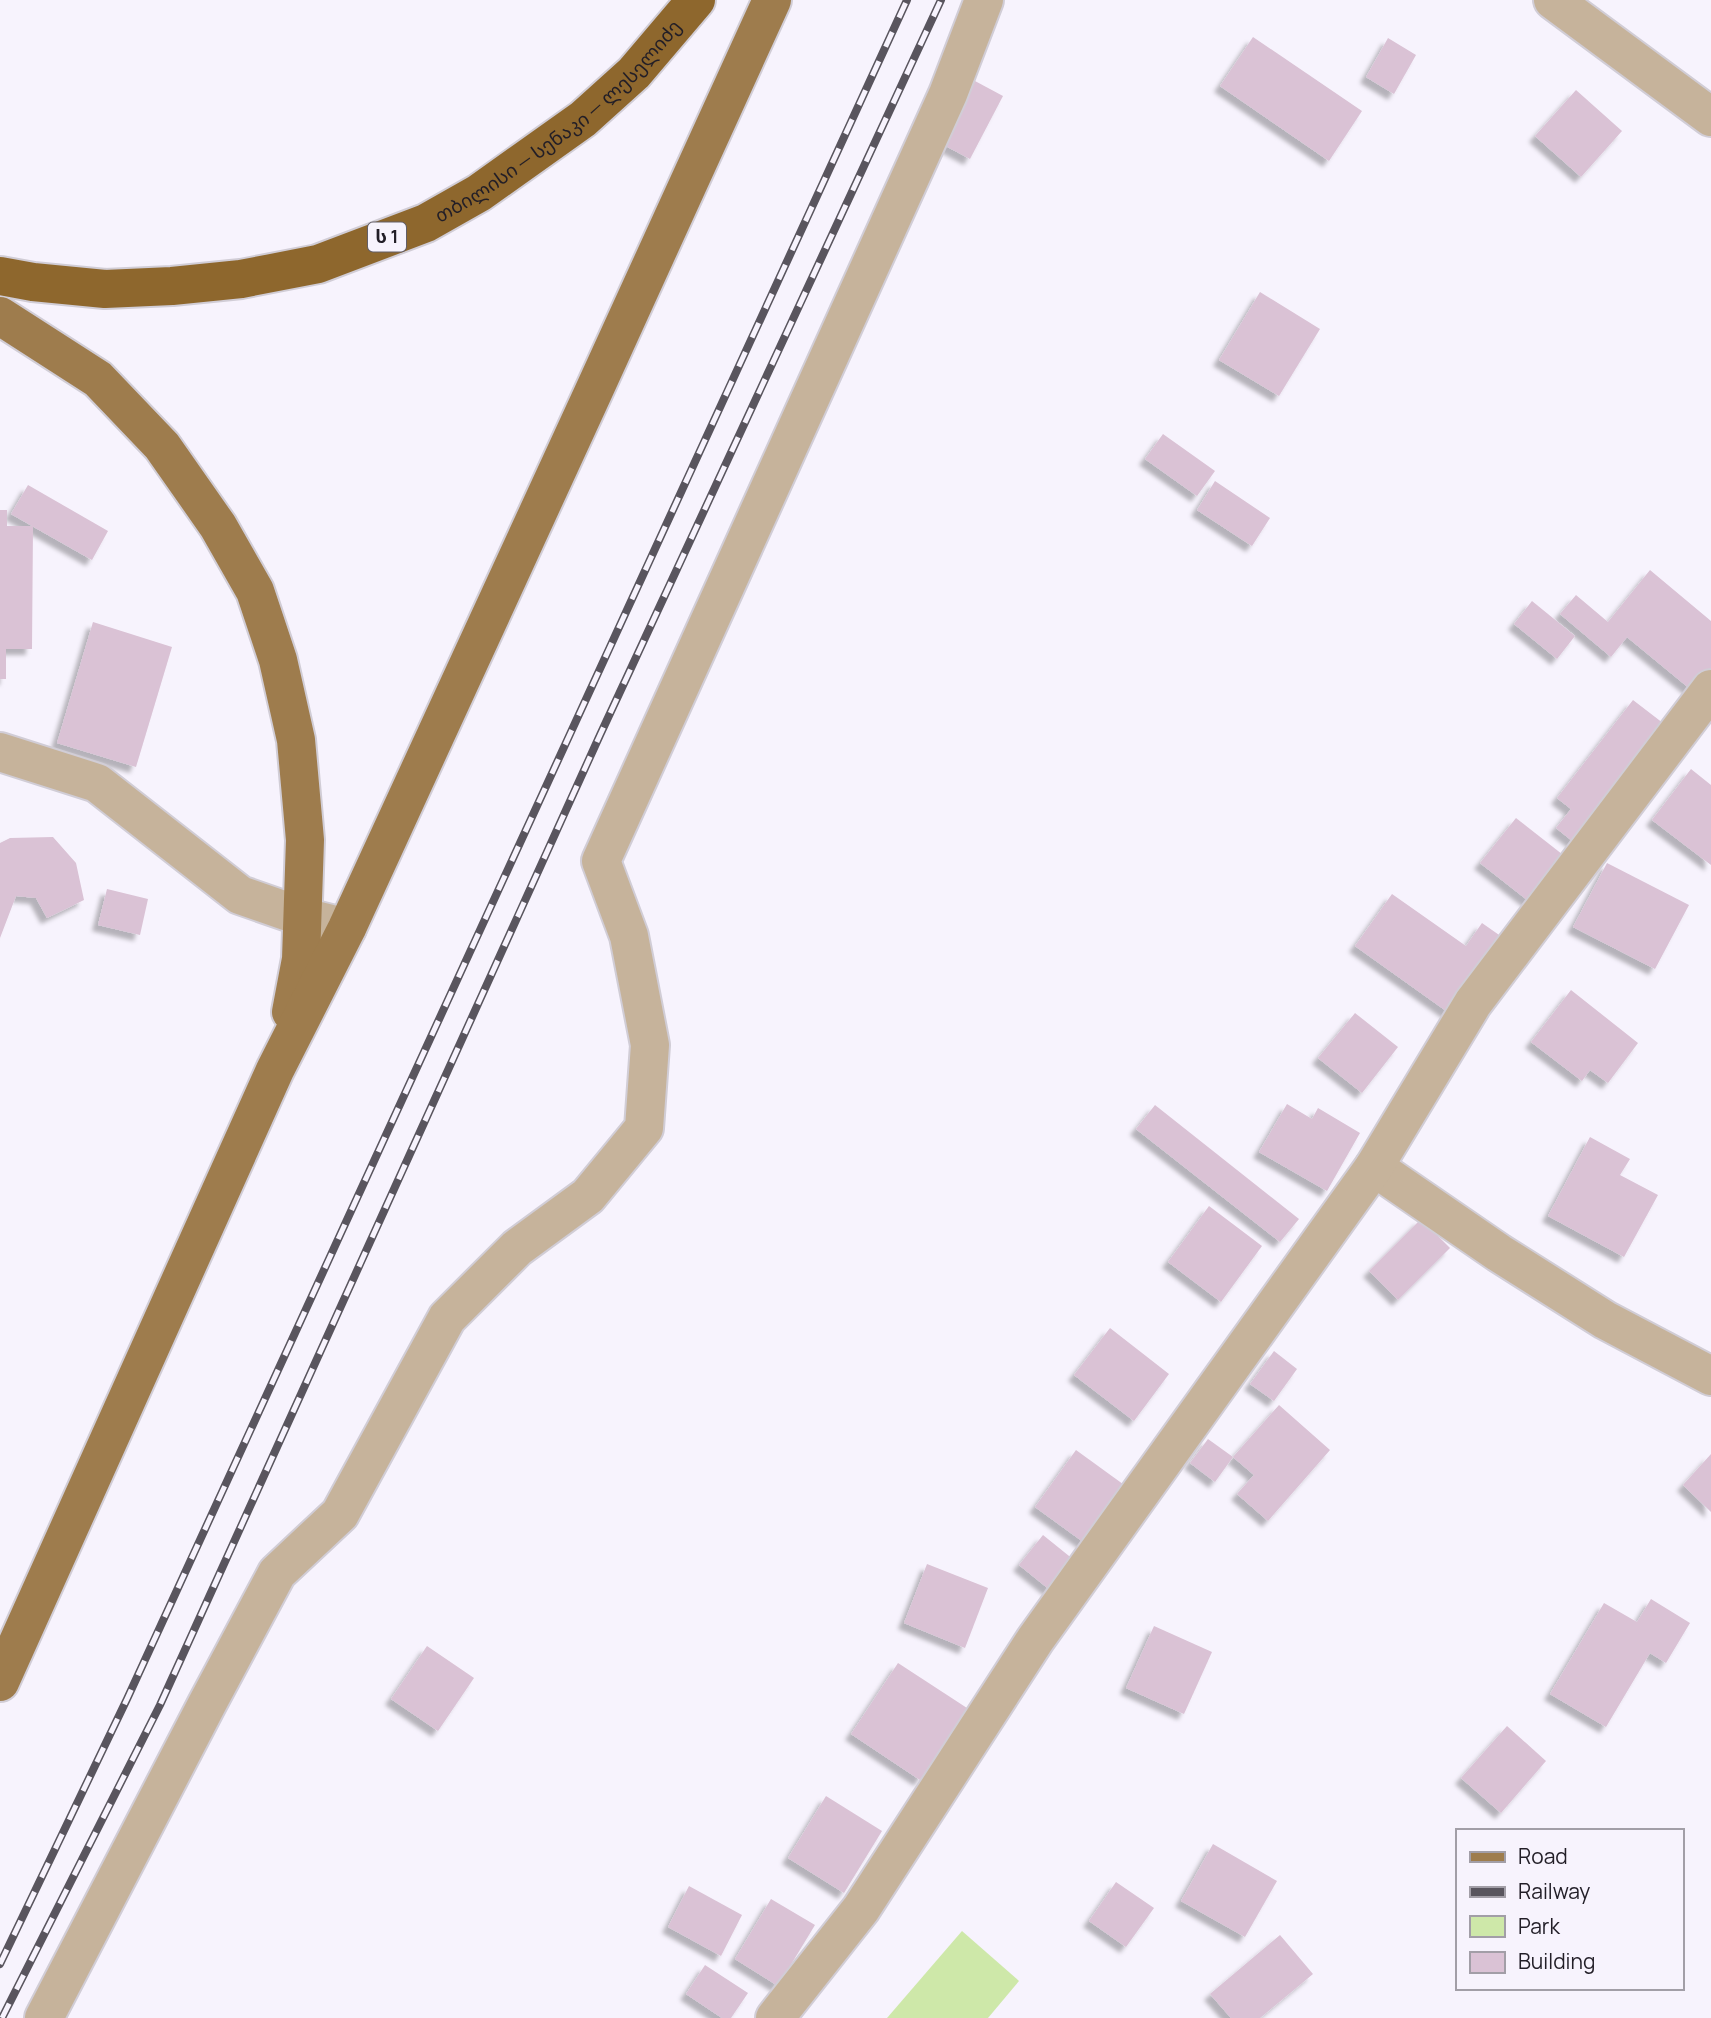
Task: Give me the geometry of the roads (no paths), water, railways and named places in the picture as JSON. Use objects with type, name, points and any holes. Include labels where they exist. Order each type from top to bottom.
[{"type":"highway","name":"თბილისი — სენაკი — ლესელიძე","points":[[0,276],[105,289],[241,279],[318,264],[426,223],[479,192],[583,119],[634,73],[695,0]]},
{"type":"main road","points":[[0,1682],[275,1070],[347,928],[772,0]]},
{"type":"main road","points":[[0,316],[98,379],[162,446],[218,526],[255,591],[278,660],[296,740],[305,840],[301,959],[292,1007],[275,1070]]},
{"type":"street","points":[[44,2018],[277,1573],[340,1514],[447,1318],[517,1248],[589,1196],[644,1128],[650,1045],[629,936],[601,861],[948,94],[984,0]]},
{"type":"street","points":[[1553,0],[1711,117]]},
{"type":"street","points":[[775,2018],[861,1909],[1035,1640],[1374,1167],[1473,1003],[1711,689]]},
{"type":"street","points":[[0,752],[97,783],[240,895],[303,917],[347,928]]},
{"type":"street","points":[[1374,1167],[1499,1253],[1593,1312],[1711,1377]]},
{"type":"railway","points":[[0,1964],[127,1699],[907,0]]},
{"type":"railway","points":[[2,2018],[160,1705],[600,735],[941,0]]}]
